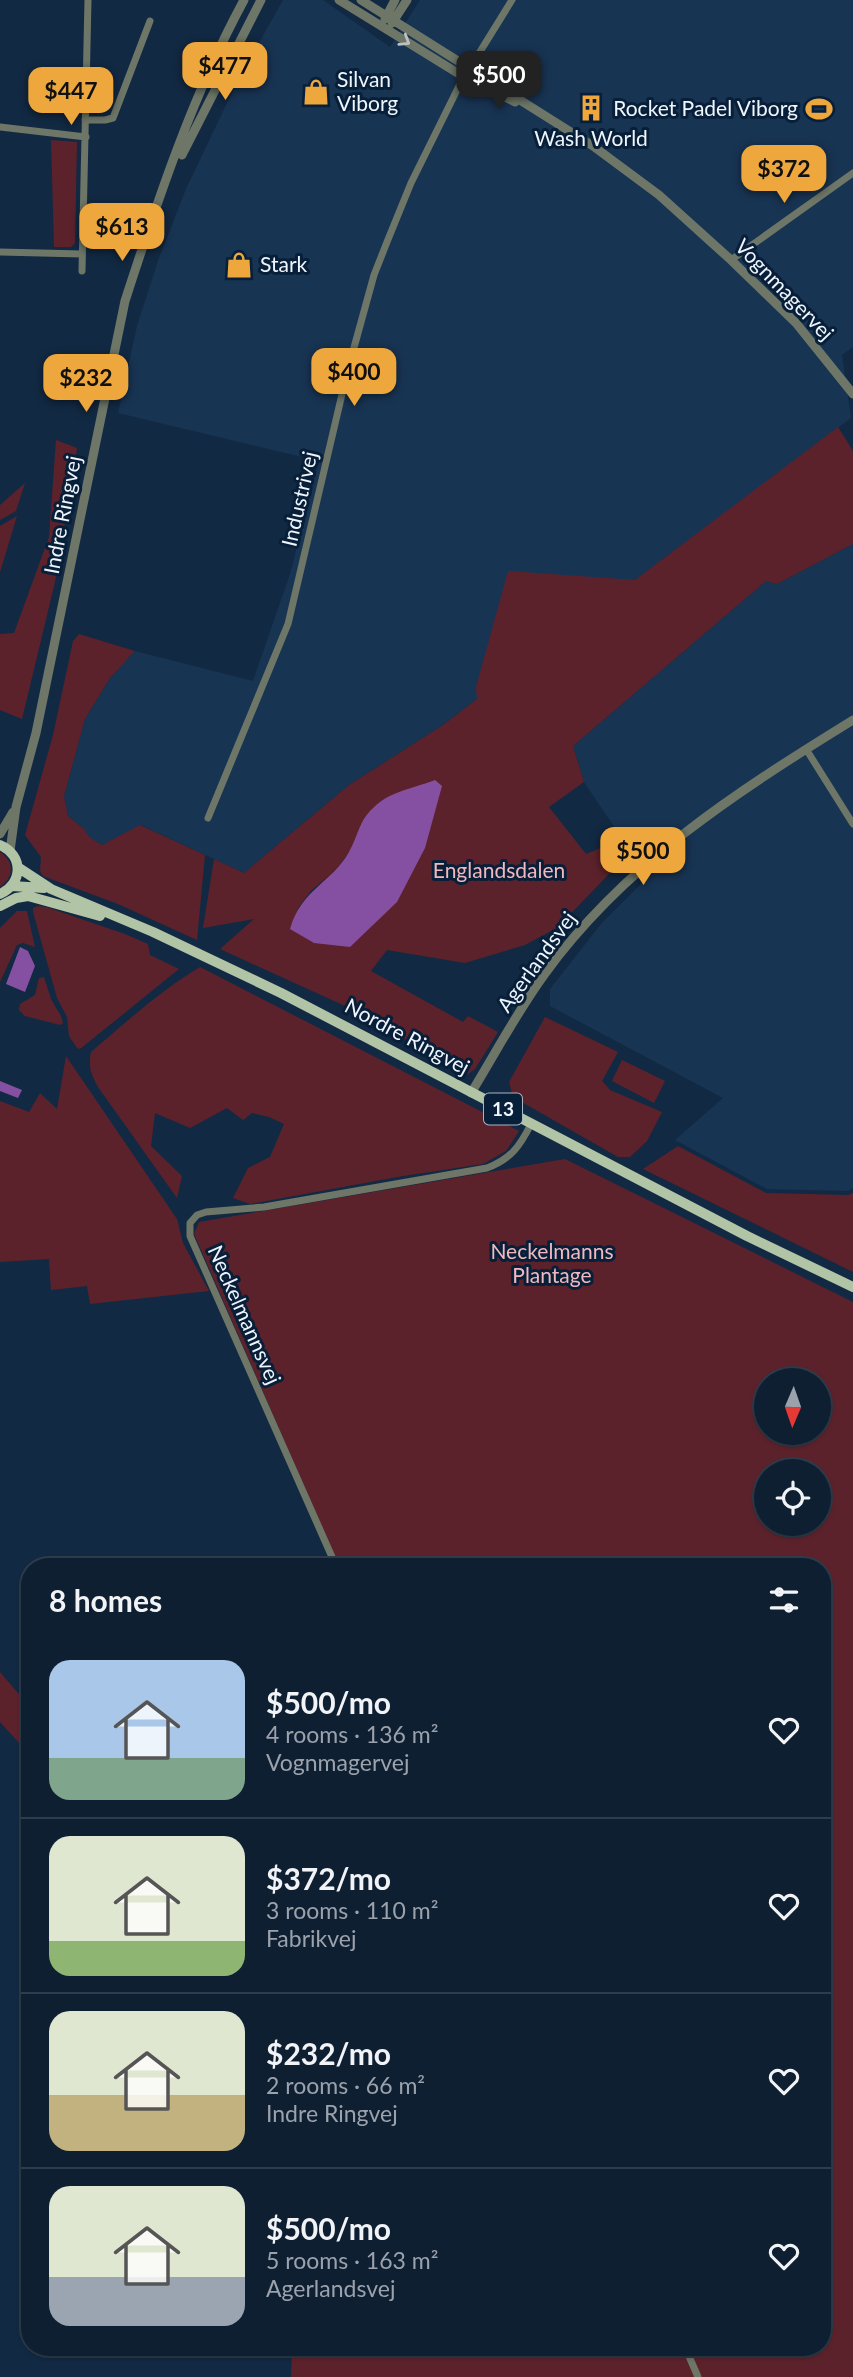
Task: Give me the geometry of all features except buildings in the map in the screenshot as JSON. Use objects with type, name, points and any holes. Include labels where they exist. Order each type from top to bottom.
[{"type":"main road","points":[[0,894],[12,886],[19,869],[5,848]]},
{"type":"main road","name":"Nordre Ringvej","points":[[19,869],[51,889],[153,932],[281,993],[747,1237],[853,1287]]},
{"type":"main road","name":"Nordre Ringvej","points":[[12,886],[51,889]]},
{"type":"main road","name":"13","points":[[0,906],[16,898],[38,897],[153,932]]},
{"type":"street","points":[[82,271],[88,0]]},
{"type":"street","name":"Indre Ringvej","points":[[5,848],[41,707],[115,345],[133,278],[210,68],[244,0]]},
{"type":"street","name":"Indre Ringvej","points":[[163,191],[261,0]]},
{"type":"street","name":"Vognmagervej","points":[[339,0],[464,77],[548,119]]},
{"type":"street","name":"Vognmagervej","points":[[361,0],[593,146],[659,195],[796,323],[853,394]]},
{"type":"street","points":[[384,28],[386,16],[395,0]]},
{"type":"street","points":[[384,28],[395,21],[407,0]]},
{"type":"street","name":"Industrivej","points":[[208,818],[288,624],[347,373],[374,275],[411,183],[464,77],[512,0]]},
{"type":"street","points":[[85,120],[113,118],[150,21]]},
{"type":"street","points":[[0,127],[86,137]]},
{"type":"street","points":[[731,260],[853,173]]},
{"type":"street","points":[[0,252],[82,254]]},
{"type":"street","name":"Agerlandsvej","points":[[471,1093],[544,975],[589,920],[642,868],[726,800],[853,720]]},
{"type":"street","points":[[806,749],[853,824]]},
{"type":"street","name":"Indre Ringvej","points":[[0,834],[16,807]]},
{"type":"street","name":"Neckelmannsvej","points":[[332,1558],[190,1236],[190,1223],[197,1215],[206,1212],[264,1207],[487,1168],[512,1155],[531,1124]]},
{"type":"street","points":[[689,2356],[698,2377]]},
{"type":"shaded area","points":[[283,0],[323,0],[390,47],[420,0],[853,0],[853,347],[842,355],[851,418],[443,725],[349,785],[244,873],[141,825],[102,845],[88,837],[84,829],[68,816],[64,796],[85,719],[110,678],[135,651],[253,681],[290,574],[319,461],[118,413],[137,326],[159,258],[186,189],[237,82]]},
{"type":"shaded area","points":[[853,544],[853,1188],[848,1191],[767,1189],[675,1140],[723,1098],[550,1006],[550,989],[601,924],[648,877],[584,782],[573,746],[766,581],[777,584]]},
{"type":"shaded area","points":[[435,780],[442,786],[425,848],[397,902],[350,947],[314,943],[290,929],[295,915],[309,895],[342,863],[364,819],[373,808],[392,795]]},
{"type":"shaded area","points":[[20,947],[28,951],[35,966],[25,992],[6,984]]},
{"type":"shaded area","points":[[0,1081],[22,1090],[18,1098],[0,1091]]},
{"type":"green space","points":[[51,140],[77,142],[75,243],[71,247],[54,247]]},
{"type":"green space","name":"Englandsdalen","points":[[838,427],[853,451],[853,544],[777,584],[766,581],[573,746],[584,782],[549,807],[586,854],[623,839],[631,851],[558,927],[525,945],[465,963],[387,950],[371,971],[463,1022],[468,1016],[498,1032],[475,1069],[468,1074],[454,1070],[348,1003],[345,1006],[220,949],[254,919],[203,928],[214,859],[244,873],[349,785],[443,725],[477,699],[476,687],[508,571],[635,580]],"holes":[[[409,790],[339,865],[382,800]],[[330,875],[295,912],[311,891]]]},
{"type":"green space","points":[[56,440],[77,448],[55,582],[22,719],[0,710],[0,634],[14,633],[49,537]]},
{"type":"green space","points":[[25,483],[16,511],[0,520],[0,505]]},
{"type":"green space","points":[[17,516],[0,572],[0,526]]},
{"type":"green space","points":[[79,634],[135,651],[110,678],[85,719],[64,796],[68,816],[84,829],[89,837],[102,845],[140,825],[205,855],[197,940],[118,904],[43,876],[40,871],[41,857],[25,835],[53,735],[73,641]]},
{"type":"green space","points":[[0,852],[8,860],[11,870],[8,879],[0,887]]},
{"type":"green space","points":[[38,906],[148,944],[150,955],[179,969],[80,1049],[77,1048],[69,1036],[67,1017],[57,998],[33,912],[33,908]]},
{"type":"green space","points":[[17,911],[27,911],[35,947],[23,943],[17,945],[0,982],[0,928]]},
{"type":"green space","points":[[200,967],[519,1131],[506,1151],[483,1164],[250,1204],[233,1198],[248,1168],[270,1157],[284,1124],[252,1113],[243,1120],[227,1108],[190,1128],[155,1113],[151,1146],[182,1176],[177,1198],[98,1087],[91,1070],[90,1057],[91,1052],[144,1007]]},
{"type":"green space","points":[[44,977],[51,999],[61,1016],[63,1023],[60,1025],[25,1016],[19,1010],[20,1004],[35,995],[39,978]]},
{"type":"green space","points":[[545,1017],[618,1052],[602,1081],[610,1090],[662,1112],[647,1141],[630,1157],[618,1157],[513,1097],[509,1082]]},
{"type":"green space","points":[[66,1056],[177,1219],[183,1243],[209,1291],[90,1304],[87,1286],[51,1290],[49,1259],[0,1262],[0,1101],[29,1112],[40,1093],[57,1109]]},
{"type":"green space","points":[[622,1060],[665,1081],[654,1103],[612,1081]]},
{"type":"green space","points":[[678,1146],[766,1193],[853,1193],[853,1272],[643,1169]]},
{"type":"green space","name":"Neckelmanns Plantage","points":[[565,1159],[853,1302],[853,2377],[291,2377],[292,2356],[831,2356],[831,1558],[336,1558],[194,1234],[199,1222]]},
{"type":"green space","points":[[0,1672],[21,1696],[21,1745],[0,1722]]},
{"type":"place","name":"Silvan Viborg","points":[[316,92]]},
{"type":"place","name":"Wash World","points":[[591,108]]},
{"type":"place","name":"Rocket Padel Viborg","points":[[819,109]]},
{"type":"place","name":"Stark","points":[[239,265]]}]
